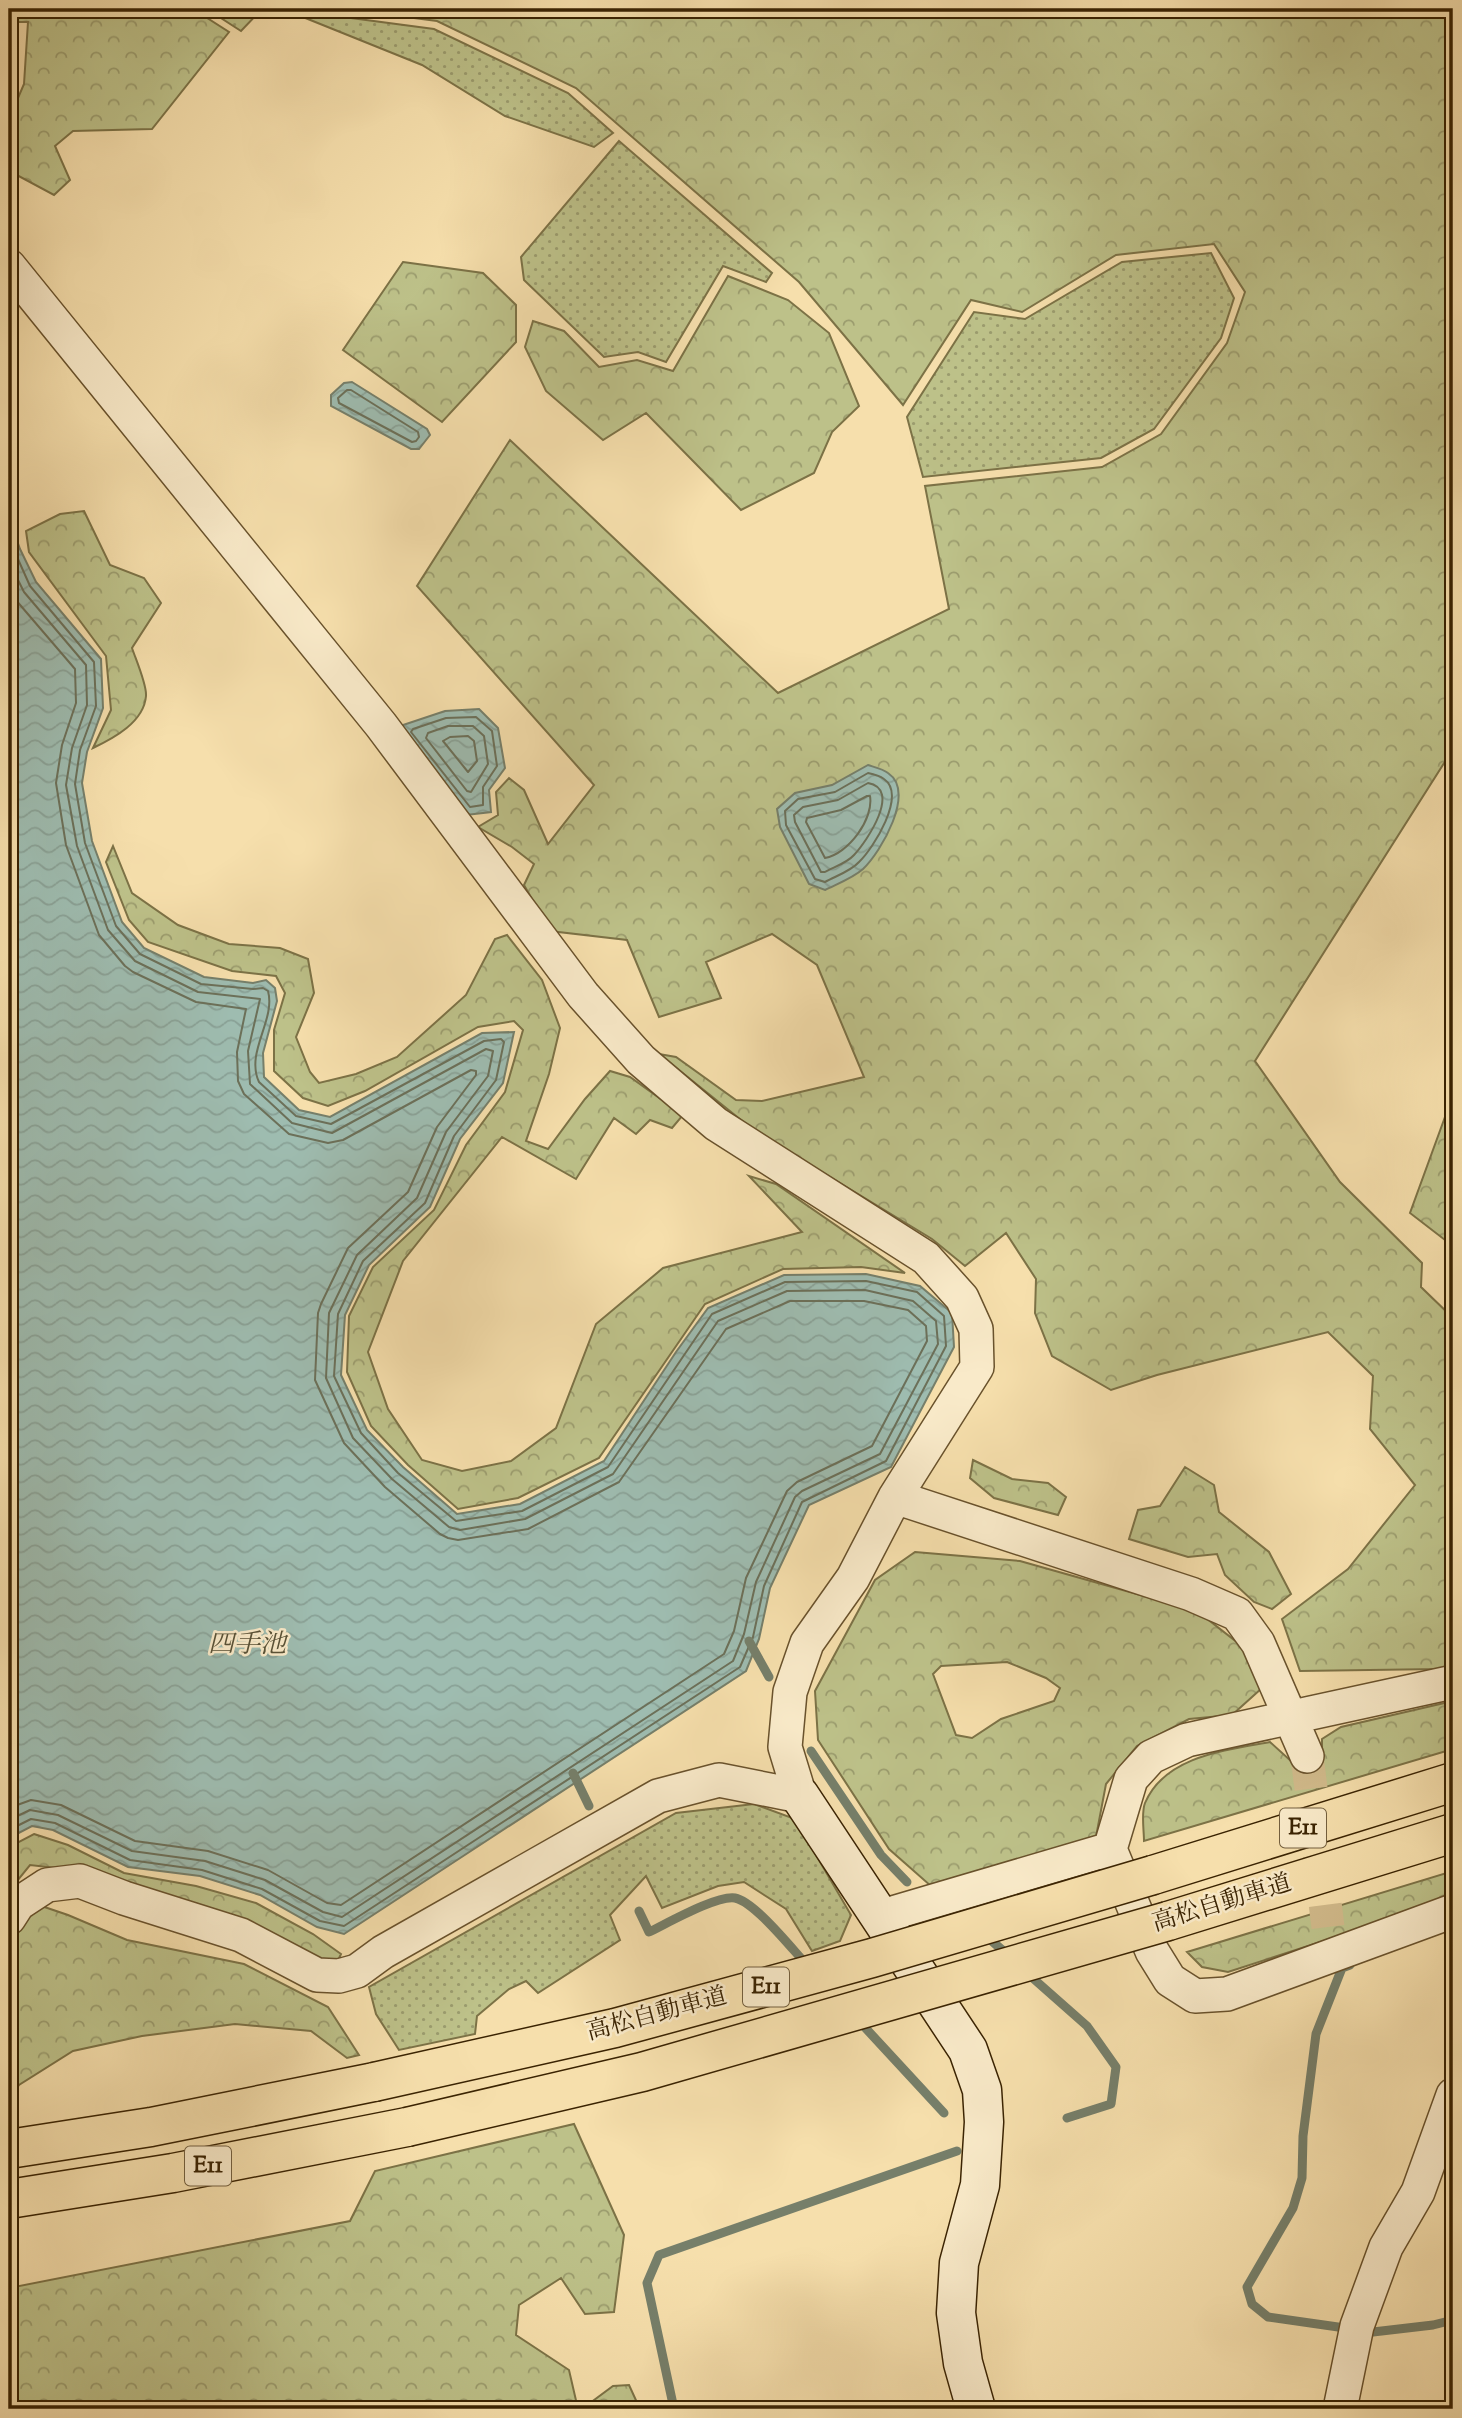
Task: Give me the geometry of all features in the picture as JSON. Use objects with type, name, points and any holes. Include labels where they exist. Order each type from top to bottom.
[{"type":"highway","name":"高松自動車道","points":[[9,2149],[151,2127],[374,2082],[615,2028],[872,1958],[1453,1782]]},
{"type":"highway","name":"高松自動車道","points":[[9,2199],[173,2173],[407,2127],[642,2072],[1168,1921],[1453,1833]]},
{"type":"street","points":[[9,266],[381,725],[583,995],[641,1060],[716,1124],[926,1258],[962,1298],[976,1329],[977,1367],[895,1497],[853,1578],[807,1643],[790,1692],[785,1747],[800,1796],[968,2050],[982,2090],[984,2122],[980,2185],[959,2263],[956,2313],[963,2363],[976,2409]]},
{"type":"street","points":[[895,1497],[1192,1594],[1237,1614],[1258,1643],[1307,1756]]},
{"type":"street","points":[[1453,1682],[1187,1740],[1151,1756],[1130,1779],[1110,1849],[1152,1951],[1170,1980],[1195,1996],[1227,1994],[1332,1941],[1453,1911]]},
{"type":"street","points":[[9,1918],[18,1904],[47,1885],[80,1881],[124,1898],[241,1935],[317,1975],[339,1976],[357,1971],[383,1952],[658,1796],[719,1780],[800,1796]]},
{"type":"street","points":[[879,1917],[1110,1849]]},
{"type":"street","points":[[1340,2409],[1355,2332],[1387,2247],[1418,2192],[1453,2095]]},
{"type":"green space","points":[[9,9],[193,9],[229,32],[152,129],[73,131],[55,146],[70,180],[54,195],[13,173],[9,162],[9,119],[24,84],[28,22],[9,22]]},
{"type":"green space","points":[[207,9],[262,9],[241,31]]},
{"type":"green space","points":[[283,9],[434,29],[568,93],[613,133],[594,147],[505,116],[422,65]]},
{"type":"green space","points":[[345,9],[1453,9],[1453,749],[1255,1061],[1340,1182],[1422,1263],[1421,1287],[1453,1318],[1453,1665],[1439,1669],[1300,1671],[1282,1619],[1348,1569],[1415,1485],[1370,1429],[1373,1376],[1328,1332],[1157,1375],[1111,1390],[1052,1356],[1035,1313],[1036,1279],[1006,1233],[965,1266],[932,1239],[756,1132],[659,1054],[676,1057],[736,1100],[762,1101],[864,1077],[817,965],[772,934],[706,962],[721,998],[659,1017],[627,940],[550,931],[524,885],[534,864],[478,827],[498,815],[496,792],[509,778],[524,790],[548,844],[594,785],[417,586],[510,440],[778,693],[949,609],[925,486],[1102,467],[1161,434],[1227,343],[1245,292],[1214,244],[1116,255],[1022,312],[971,300],[903,405],[799,282],[576,88],[437,21]]},
{"type":"green space","points":[[619,141],[772,273],[766,282],[723,266],[666,362],[638,352],[604,357],[524,280],[521,257]]},
{"type":"green space","points":[[1211,253],[1234,298],[1221,338],[1154,429],[1101,458],[923,477],[907,417],[974,312],[1025,319],[1122,262]]},
{"type":"green space","points":[[403,262],[483,273],[516,305],[516,342],[442,422],[343,350]]},
{"type":"green space","points":[[728,276],[788,300],[829,333],[859,406],[832,432],[814,473],[741,510],[646,413],[603,440],[546,391],[525,347],[533,321],[564,331],[599,367],[637,360],[673,371]]},
{"type":"green space","points":[[84,511],[110,565],[144,578],[161,603],[132,648],[145,686],[146,696],[140,714],[127,728],[93,748],[111,710],[106,656],[29,552],[26,531],[60,514]]},
{"type":"green space","points":[[113,846],[132,893],[178,925],[229,944],[280,948],[308,959],[314,993],[296,1037],[310,1072],[319,1083],[356,1074],[397,1057],[466,995],[495,939],[507,935],[542,980],[560,1028],[549,1074],[526,1141],[548,1149],[585,1099],[610,1071],[630,1077],[683,1115],[672,1128],[650,1120],[636,1134],[614,1118],[576,1179],[502,1137],[403,1261],[368,1352],[388,1409],[422,1460],[462,1471],[511,1461],[556,1428],[596,1324],[663,1268],[802,1232],[749,1176],[776,1184],[905,1273],[861,1267],[783,1269],[705,1304],[599,1458],[518,1498],[458,1509],[408,1465],[371,1426],[347,1372],[349,1316],[373,1267],[434,1210],[466,1145],[505,1092],[523,1030],[514,1021],[478,1027],[365,1091],[328,1106],[303,1098],[274,1071],[274,1030],[285,993],[276,976],[232,971],[148,942],[129,920],[106,862]]},
{"type":"green space","points":[[1453,1095],[1453,1244],[1410,1213]]},
{"type":"green space","points":[[973,1460],[1012,1479],[1048,1483],[1066,1497],[1058,1515],[994,1498],[970,1478]]},
{"type":"green space","points":[[1185,1467],[1214,1485],[1219,1512],[1269,1552],[1291,1594],[1272,1609],[1254,1602],[1225,1575],[1217,1554],[1188,1557],[1129,1539],[1138,1510],[1160,1506]]},
{"type":"green space","points":[[915,1552],[1020,1561],[1197,1611],[1243,1647],[1262,1688],[1232,1715],[1189,1719],[1137,1746],[1106,1784],[1095,1842],[932,1887],[889,1849],[818,1740],[815,1691],[875,1580]],"holes":[[[1007,1662],[1046,1678],[1060,1688],[1054,1701],[1001,1719],[972,1738],[956,1735],[933,1674],[941,1666]]]},
{"type":"green space","points":[[1453,1701],[1453,1749],[1144,1841],[1145,1803],[1154,1787],[1182,1765],[1216,1752],[1270,1742],[1292,1762],[1322,1756],[1322,1739],[1341,1727]]},
{"type":"green space","points":[[754,1804],[795,1819],[851,1915],[840,1941],[812,1951],[786,1909],[744,1882],[718,1886],[662,1908],[646,1876],[610,1915],[620,1940],[538,1993],[526,1981],[509,1989],[477,2016],[475,2034],[399,2050],[376,2014],[369,1987],[676,1813]]},
{"type":"green space","points":[[34,1834],[68,1845],[124,1873],[196,1886],[256,1903],[313,1934],[341,1954],[336,1965],[92,1872],[30,1865],[9,1891],[9,1847]]},
{"type":"green space","points":[[1453,1871],[1453,1899],[1228,1972],[1202,1967],[1187,1952]]},
{"type":"green space","points":[[9,1895],[68,1915],[127,1940],[244,1964],[328,2007],[359,2055],[347,2058],[311,2031],[235,2024],[142,2036],[73,2051],[19,2085],[9,2097]]},
{"type":"green space","points":[[574,2124],[624,2235],[614,2312],[585,2314],[561,2278],[519,2305],[516,2335],[569,2370],[578,2409],[9,2409],[9,2288],[350,2221],[375,2171]]},
{"type":"green space","points":[[629,2385],[640,2409],[582,2409],[613,2386]]},
{"type":"water","points":[[352,382],[427,429],[430,435],[419,449],[411,449],[331,406],[331,395],[344,383]]},
{"type":"water","name":"四手池","points":[[9,518],[36,582],[101,659],[103,708],[87,752],[82,783],[92,841],[122,922],[144,948],[204,977],[253,983],[266,980],[275,988],[277,1001],[263,1053],[264,1077],[299,1110],[330,1117],[482,1033],[514,1032],[503,1083],[460,1139],[430,1207],[369,1265],[345,1315],[341,1375],[367,1430],[403,1467],[457,1514],[520,1504],[604,1461],[708,1308],[784,1275],[866,1274],[920,1286],[952,1313],[954,1347],[891,1467],[809,1505],[770,1588],[759,1639],[746,1671],[344,1934],[317,1927],[260,1895],[200,1876],[128,1867],[53,1830],[32,1826],[9,1838]]},
{"type":"water","points":[[479,709],[498,728],[505,768],[489,790],[491,812],[466,815],[397,727],[445,711]]},
{"type":"water","points":[[868,765],[886,772],[896,782],[898,794],[893,822],[878,850],[855,875],[825,890],[809,884],[780,827],[777,809],[795,793],[832,785]]},
{"type":"waterway","points":[[749,1641],[769,1677]]},
{"type":"waterway","points":[[811,1751],[881,1855],[907,1882]]},
{"type":"waterway","points":[[573,1773],[589,1806]]},
{"type":"waterway","points":[[639,1911],[649,1932],[705,1905],[735,1898],[763,1917],[807,1965]]},
{"type":"waterway","points":[[985,1935],[1009,1956]]},
{"type":"waterway","points":[[1350,1965],[1342,1968],[1316,2034],[1303,2136],[1302,2178],[1293,2208],[1247,2287],[1252,2304],[1268,2317],[1373,2332],[1453,2320]]},
{"type":"waterway","points":[[1027,1973],[1087,2026],[1116,2067],[1111,2104],[1067,2118]]},
{"type":"waterway","points":[[859,2021],[944,2113]]},
{"type":"waterway","points":[[674,2409],[647,2283],[659,2255],[957,2151]]},
{"type":"tunnel","points":[[1307,1756],[1328,1927]]}]
